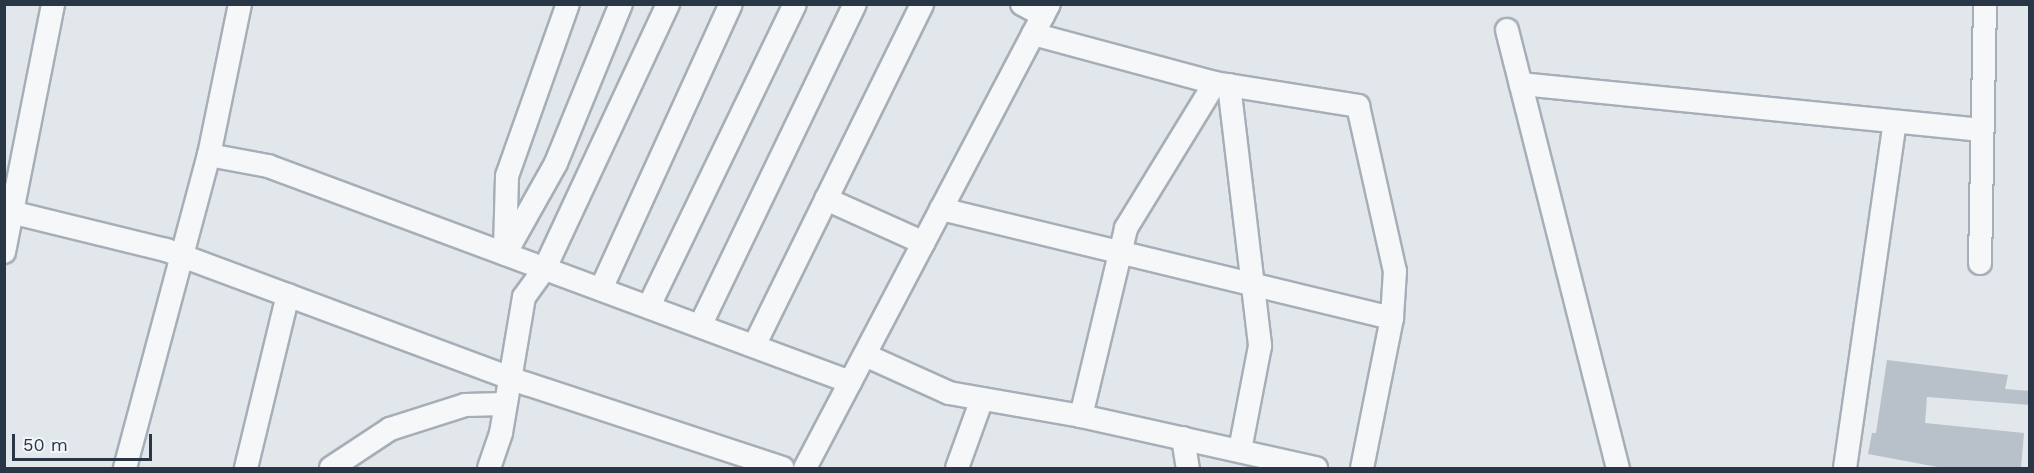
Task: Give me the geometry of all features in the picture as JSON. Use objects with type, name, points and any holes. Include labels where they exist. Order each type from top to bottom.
[{"type":"street","points":[[4,252],[53,4]]},
{"type":"street","points":[[125,468],[209,155],[240,4]]},
{"type":"street","points":[[505,254],[507,177],[568,4]]},
{"type":"street","points":[[505,254],[556,163],[621,4]]},
{"type":"street","points":[[489,468],[501,433],[508,377],[524,297],[544,268],[668,4]]},
{"type":"street","points":[[601,289],[731,4]]},
{"type":"street","points":[[649,306],[795,4]]},
{"type":"street","points":[[700,326],[855,4]]},
{"type":"street","points":[[754,346],[922,4]]},
{"type":"street","points":[[1022,4],[1042,18],[1222,84],[1358,106],[1395,271],[1392,318],[1362,468]]},
{"type":"street","points":[[1980,263],[1985,4]]},
{"type":"street","points":[[805,468],[1042,18]]},
{"type":"street","points":[[1508,30],[1618,468]]},
{"type":"street","points":[[1081,416],[1126,228],[1222,84]]},
{"type":"street","points":[[1222,84],[1260,346],[1240,450]]},
{"type":"street","points":[[1521,84],[1981,130]]},
{"type":"street","points":[[1845,468],[1895,123]]},
{"type":"street","points":[[209,155],[268,166],[850,382]]},
{"type":"street","points":[[826,199],[924,243]]},
{"type":"street","points":[[941,209],[1119,255],[1392,318]]},
{"type":"street","points":[[11,212],[181,255],[508,377],[783,468]]},
{"type":"street","points":[[246,468],[288,295]]},
{"type":"street","points":[[864,355],[949,393],[1081,416],[1240,450],[1310,468]]},
{"type":"street","points":[[957,468],[982,399]]},
{"type":"street","points":[[331,468],[390,429],[465,405],[505,404]]},
{"type":"street","points":[[1183,438],[1188,468]]},
{"type":"building","points":[[1887,360],[2008,375],[2005,389],[2030,391],[2030,405],[1927,397],[1925,423],[2024,433],[2021,468],[1943,468],[1868,454],[1872,433],[1876,433]]}]
